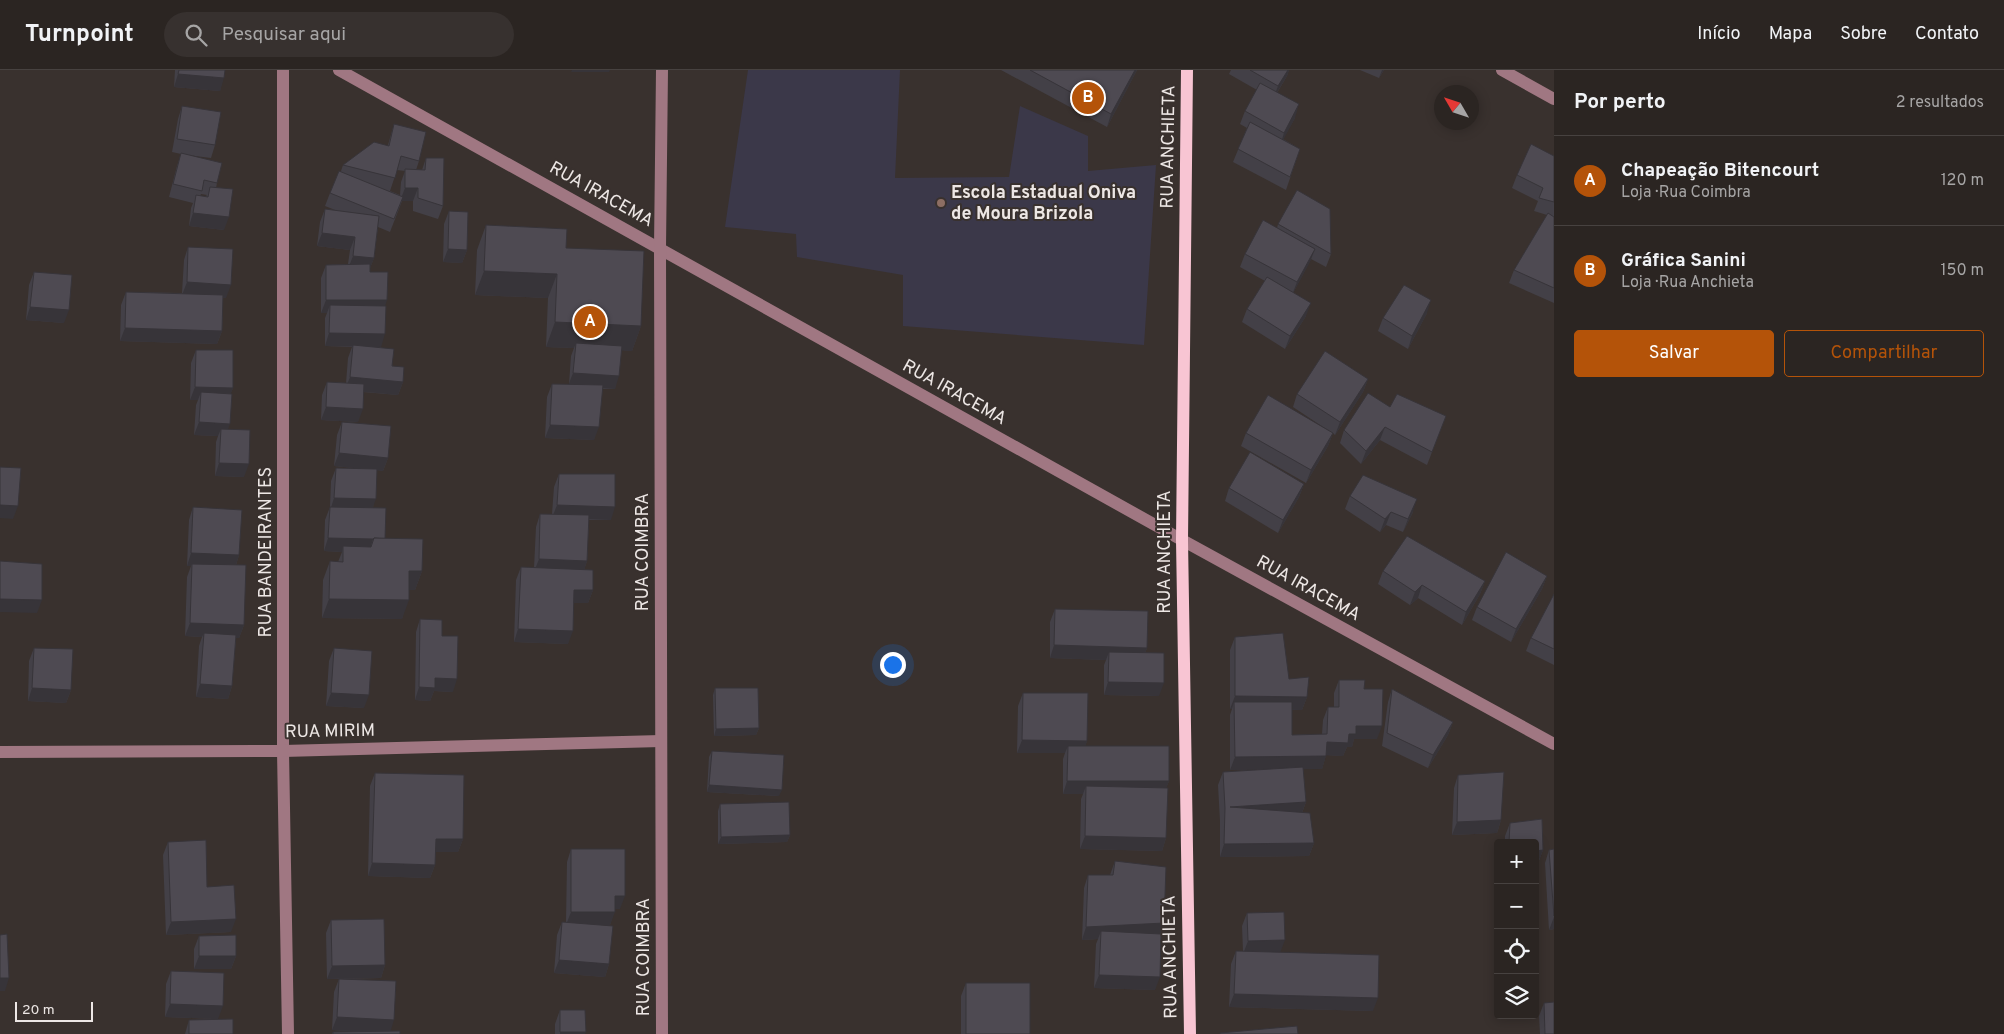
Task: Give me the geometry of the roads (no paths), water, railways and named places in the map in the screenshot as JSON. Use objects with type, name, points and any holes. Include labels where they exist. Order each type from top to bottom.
[{"type":"main road","name":"RUA ANCHIETA","points":[[1187,70],[1182,540],[1190,1034]]},
{"type":"street","name":"RUA BANDEIRANTES","points":[[283,70],[284,751],[288,1034]]},
{"type":"street","name":"RUA IRACEMA","points":[[339,70],[1182,540],[1554,744]]},
{"type":"street","name":"RUA COIMBRA","points":[[662,70],[660,248],[662,1034]]},
{"type":"street","points":[[1502,70],[1554,99]]},
{"type":"street","name":"RUA MIRIM","points":[[0,752],[284,751],[661,741]]},
{"type":"place","name":"Gráfica Sanini","points":[[1088,98]]},
{"type":"place","name":"Escola Estadual Oniva de Moura Brizola","points":[[941,203]]},
{"type":"place","name":"Chapeação Bitencourt","points":[[590,322]]}]
